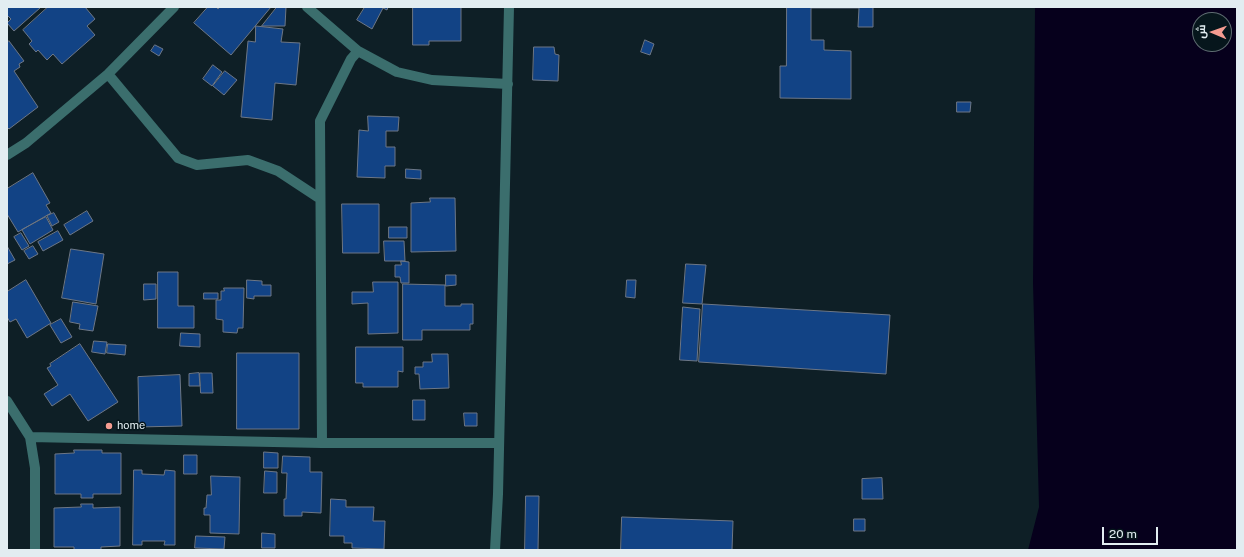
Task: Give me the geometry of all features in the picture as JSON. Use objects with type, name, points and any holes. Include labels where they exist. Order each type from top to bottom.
[{"type":"street","points":[[7,155],[26,144],[108,74],[174,7]]},
{"type":"street","points":[[307,7],[358,51],[397,72],[432,80],[508,84]]},
{"type":"street","points":[[495,550],[499,443],[509,7]]},
{"type":"street","points":[[322,443],[319,198],[320,121],[351,59],[358,51]]},
{"type":"street","points":[[108,74],[178,158],[197,165],[248,160],[278,171],[319,198]]},
{"type":"street","points":[[7,401],[30,437],[35,468],[35,550]]},
{"type":"street","points":[[30,437],[322,443],[499,443]]},
{"type":"shaded area","points":[[1035,7],[1237,7],[1237,550],[1028,550],[1039,507],[1033,283]]},
{"type":"building","points":[[7,7],[40,8],[14,31],[7,23],[11,19],[7,15]]},
{"type":"building","points":[[48,7],[85,7],[95,19],[87,26],[95,35],[62,64],[53,54],[47,60],[38,50],[36,52],[29,44],[32,41],[23,30]]},
{"type":"building","points":[[208,7],[216,7],[218,9],[220,7],[271,7],[231,55],[194,23]]},
{"type":"building","points":[[277,7],[286,7],[285,26],[262,26]]},
{"type":"building","points":[[365,7],[388,7],[387,10],[383,8],[372,29],[357,20]]},
{"type":"building","points":[[413,7],[461,7],[461,41],[429,41],[429,45],[413,45]]},
{"type":"building","points":[[787,7],[873,7],[873,27],[858,27],[859,8],[811,8],[811,40],[824,40],[824,50],[851,51],[851,99],[780,98],[780,66],[786,66]]},
{"type":"building","points":[[256,26],[283,29],[281,42],[300,43],[296,85],[275,83],[272,120],[241,117],[248,41],[255,42]]},
{"type":"building","points":[[645,40],[654,44],[650,55],[641,52]]},
{"type":"building","points":[[9,41],[24,61],[19,64],[20,67],[14,71],[38,107],[9,129],[7,127],[7,43]]},
{"type":"building","points":[[155,45],[163,49],[159,56],[151,51]]},
{"type":"building","points":[[534,47],[554,47],[555,54],[559,55],[558,81],[533,80]]},
{"type":"building","points":[[213,65],[222,72],[212,86],[203,79]]},
{"type":"building","points":[[225,71],[237,80],[224,95],[213,86]]},
{"type":"building","points":[[957,102],[971,102],[970,112],[957,112]]},
{"type":"building","points":[[368,116],[399,117],[398,131],[386,131],[386,147],[395,147],[395,166],[385,166],[385,178],[357,177],[359,130],[368,131]]},
{"type":"building","points":[[406,169],[421,170],[421,179],[406,178]]},
{"type":"building","points":[[33,173],[50,203],[46,205],[51,213],[18,232],[7,214],[7,189]]},
{"type":"building","points":[[430,198],[455,198],[456,251],[411,252],[411,203],[430,202]]},
{"type":"building","points":[[342,204],[379,204],[379,253],[343,253]]},
{"type":"building","points":[[87,211],[93,221],[70,235],[64,225]]},
{"type":"building","points":[[54,213],[59,222],[52,226],[47,216]]},
{"type":"building","points":[[46,217],[53,230],[30,244],[22,230]]},
{"type":"building","points":[[389,227],[407,227],[407,238],[389,238]]},
{"type":"building","points":[[58,231],[63,240],[43,251],[38,242]]},
{"type":"building","points":[[21,233],[29,246],[22,250],[14,237]]},
{"type":"building","points":[[384,241],[404,241],[405,261],[385,261]]},
{"type":"building","points":[[7,246],[15,260],[7,264]]},
{"type":"building","points":[[33,246],[38,254],[29,259],[24,251]]},
{"type":"building","points":[[71,249],[104,254],[96,304],[62,298]]},
{"type":"building","points":[[401,261],[409,262],[409,283],[401,283],[400,277],[395,277],[395,265],[401,265]]},
{"type":"building","points":[[686,264],[706,265],[702,304],[683,303]]},
{"type":"building","points":[[158,272],[178,272],[178,306],[194,306],[194,328],[158,328]]},
{"type":"building","points":[[446,275],[456,275],[456,285],[446,286]]},
{"type":"building","points":[[26,280],[51,323],[27,338],[16,319],[10,322],[7,317],[7,292]]},
{"type":"building","points":[[247,280],[262,281],[262,285],[271,285],[271,296],[254,296],[254,299],[247,298]]},
{"type":"building","points":[[627,280],[636,280],[635,298],[626,297]]},
{"type":"building","points":[[373,282],[398,282],[398,333],[368,334],[368,303],[352,304],[352,292],[373,292]]},
{"type":"building","points":[[144,284],[156,284],[156,299],[144,300]]},
{"type":"building","points":[[403,284],[445,285],[445,306],[473,304],[473,324],[470,324],[470,330],[422,330],[422,340],[403,340]]},
{"type":"building","points":[[224,288],[244,288],[243,328],[238,328],[237,333],[223,332],[223,320],[216,319],[216,300],[221,300],[221,291],[224,291]]},
{"type":"building","points":[[204,293],[218,293],[218,299],[204,299]]},
{"type":"building","points":[[73,302],[98,306],[93,331],[79,329],[80,324],[70,322]]},
{"type":"building","points":[[703,304],[890,315],[886,374],[699,362]]},
{"type":"building","points":[[683,307],[700,309],[697,361],[680,360]]},
{"type":"building","points":[[61,319],[72,337],[61,343],[50,325]]},
{"type":"building","points":[[181,333],[200,334],[200,347],[180,346]]},
{"type":"building","points":[[94,341],[107,342],[105,354],[92,352]]},
{"type":"building","points":[[80,344],[118,402],[88,421],[70,394],[52,406],[44,394],[58,385],[47,368],[51,366],[50,364]]},
{"type":"building","points":[[108,344],[126,345],[125,355],[107,353]]},
{"type":"building","points":[[356,347],[403,347],[403,372],[398,371],[398,387],[363,387],[363,383],[356,383]]},
{"type":"building","points":[[237,353],[299,353],[299,429],[237,429]]},
{"type":"building","points":[[432,354],[448,354],[449,388],[420,389],[419,374],[415,374],[415,367],[423,367],[423,362],[432,362]]},
{"type":"building","points":[[199,373],[200,386],[189,386],[189,374]]},
{"type":"building","points":[[200,373],[212,373],[213,393],[201,393]]},
{"type":"building","points":[[180,375],[182,426],[139,427],[138,377]]},
{"type":"building","points":[[413,400],[425,400],[425,420],[413,420]]},
{"type":"building","points":[[464,413],[477,413],[477,426],[465,426]]},
{"type":"building","points":[[74,450],[102,450],[102,453],[121,453],[121,494],[93,494],[93,498],[81,498],[81,494],[55,494],[55,454],[74,453]]},
{"type":"building","points":[[264,452],[278,453],[278,468],[264,468]]},
{"type":"building","points":[[184,455],[197,455],[197,474],[184,474]]},
{"type":"building","points":[[283,456],[310,457],[310,472],[322,472],[321,513],[302,512],[302,516],[284,516],[287,473],[282,473]]},
{"type":"building","points":[[134,470],[142,470],[142,474],[164,475],[165,470],[175,471],[175,545],[164,545],[165,541],[142,541],[142,545],[133,545]]},
{"type":"building","points":[[265,471],[277,472],[277,493],[264,493]]},
{"type":"building","points":[[211,476],[240,477],[239,534],[210,533],[210,515],[204,515],[204,508],[206,508],[207,495],[211,495]]},
{"type":"building","points":[[882,478],[883,499],[862,499],[862,479]]},
{"type":"building","points":[[526,496],[539,496],[538,550],[525,550]]},
{"type":"building","points":[[331,499],[346,500],[346,507],[374,507],[373,521],[385,521],[384,549],[352,548],[352,543],[344,543],[344,536],[330,536]]},
{"type":"building","points":[[81,504],[93,504],[93,508],[120,507],[120,546],[101,547],[101,550],[74,550],[74,547],[54,547],[54,508],[81,507]]},
{"type":"building","points":[[622,517],[733,521],[732,550],[621,550]]},
{"type":"building","points":[[854,519],[865,519],[865,531],[854,531]]},
{"type":"building","points":[[262,533],[275,534],[275,548],[262,548]]},
{"type":"building","points":[[196,536],[225,537],[224,549],[195,548]]},
{"type":"place","name":"home","points":[[109,426]]}]
